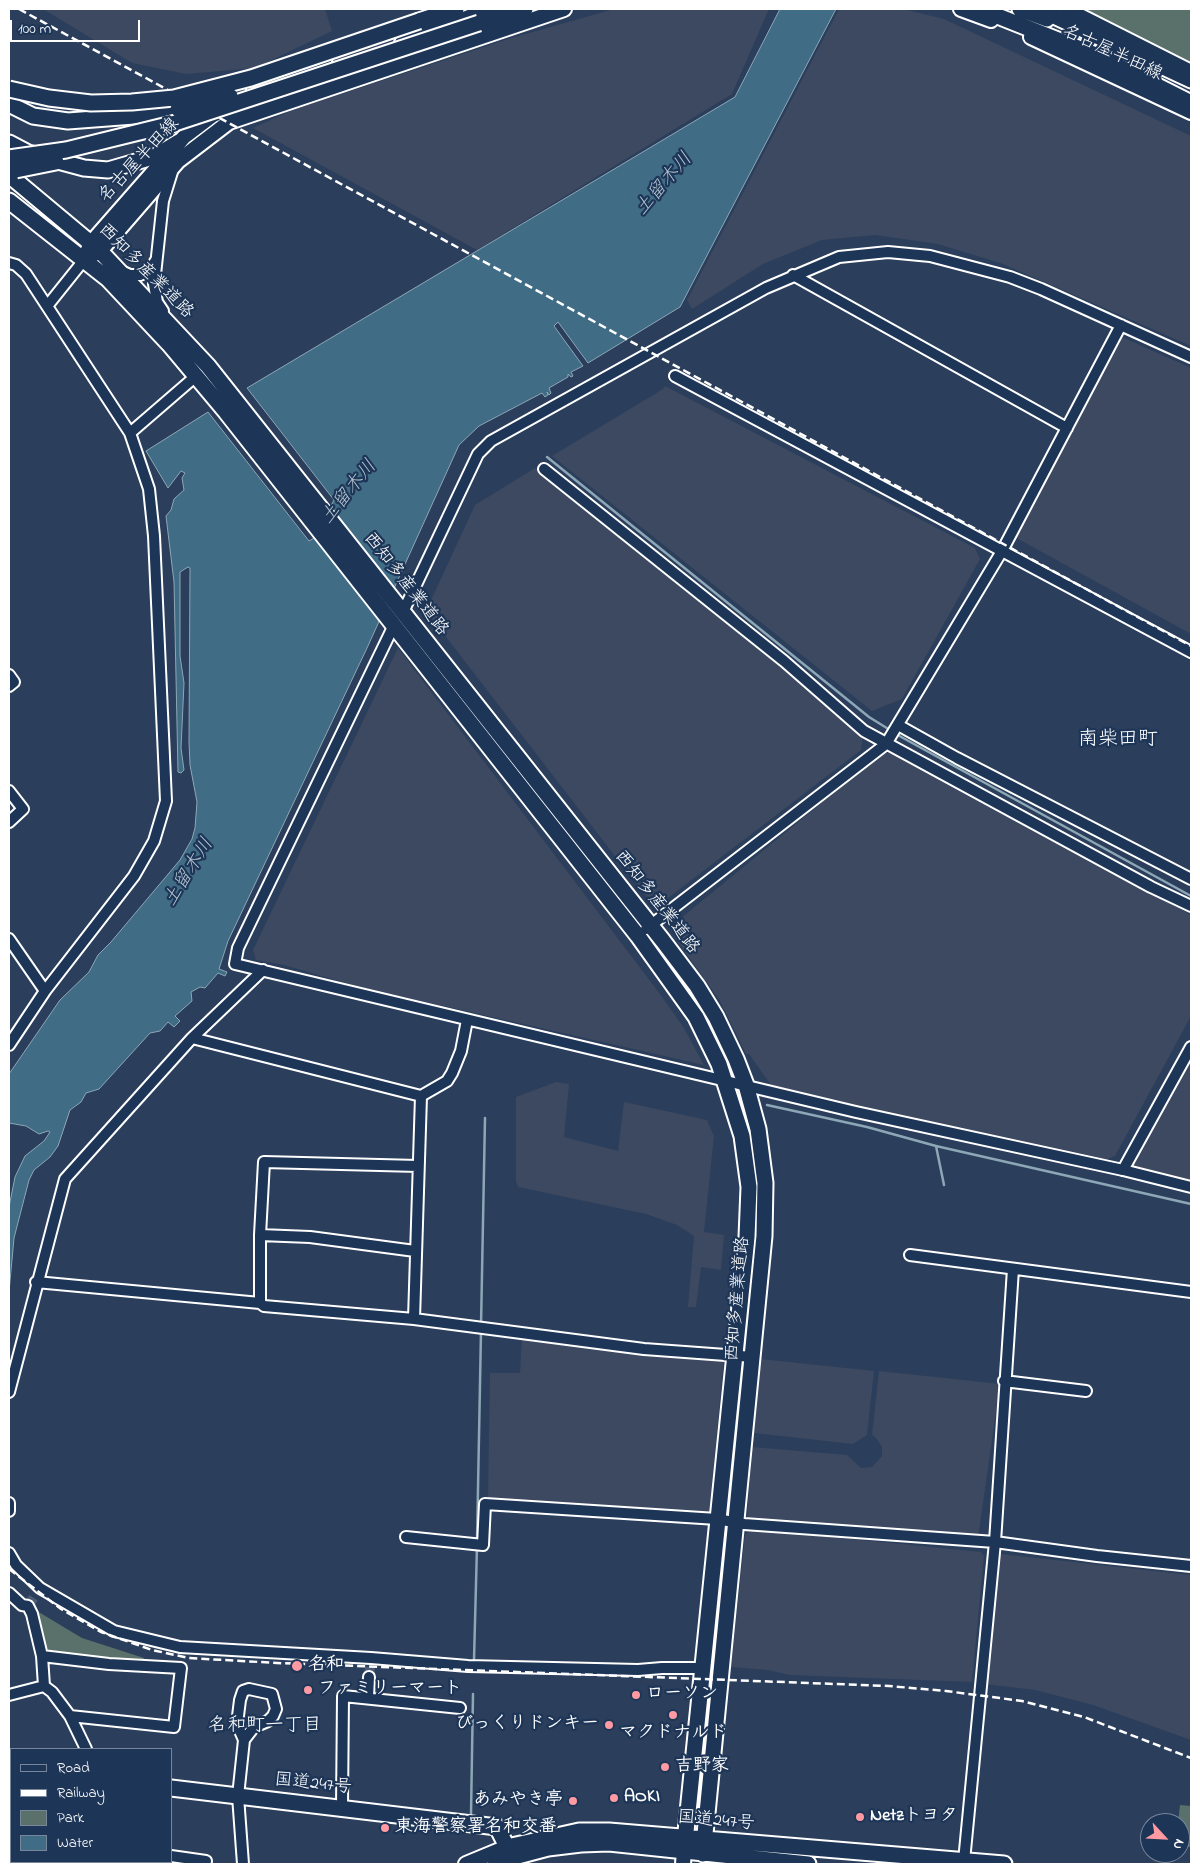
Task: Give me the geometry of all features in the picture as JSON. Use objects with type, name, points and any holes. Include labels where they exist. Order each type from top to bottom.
[{"type":"highway","points":[[9,89],[49,98],[91,102],[132,102],[174,98],[251,78],[456,9]]},
{"type":"highway","points":[[385,51],[491,9]]},
{"type":"highway","points":[[10,169],[81,156],[218,118],[353,71],[477,16],[525,9]]},
{"type":"highway","points":[[980,9],[1098,56],[1191,102]]},
{"type":"highway","points":[[987,9],[1022,15],[1151,60]]},
{"type":"highway","points":[[1039,9],[1191,80]]},
{"type":"highway","points":[[1022,15],[1118,57],[1191,92]]},
{"type":"highway","points":[[9,104],[33,116],[68,120],[127,117],[178,109],[227,97],[293,73],[378,35]]},
{"type":"highway","points":[[9,143],[28,153],[84,168],[108,170],[156,156],[179,142]]},
{"type":"highway","name":"西知多産業道路","points":[[10,169],[96,247],[208,366],[321,509],[396,616],[638,936],[696,1018],[726,1080],[742,1136],[749,1187],[747,1237],[684,1851]]},
{"type":"highway","name":"西知多産業道路","points":[[9,201],[108,279],[196,376],[315,524],[396,616],[651,926],[697,986],[716,1017],[746,1085],[758,1129],[765,1183],[764,1236],[703,1853]]},
{"type":"highway","points":[[9,210],[25,213]]},
{"type":"highway","name":"国道247号","points":[[172,1788],[497,1827],[510,1852],[580,1831],[609,1831],[684,1851],[808,1864]]},
{"type":"highway","name":"国道247号","points":[[703,1853],[964,1861],[1004,1864]]},
{"type":"main road","name":"名古屋半田線","points":[[84,260],[145,199],[178,161],[229,122],[564,9]]},
{"type":"main road","name":"名古屋半田線","points":[[961,9],[1091,63],[1191,112]]},
{"type":"main road","name":"名古屋半田線","points":[[1066,9],[1191,72]]},
{"type":"main road","name":"名古屋半田線","points":[[96,247],[179,142],[213,115],[322,79],[385,51],[477,16]]},
{"type":"main road","points":[[466,1864],[510,1852]]},
{"type":"main road","points":[[495,1864],[510,1852]]},
{"type":"street","points":[[178,161],[167,182],[154,284],[157,302],[208,366]]},
{"type":"street","points":[[145,199],[158,200],[163,208]]},
{"type":"street","points":[[1191,357],[1010,277],[930,256],[888,252],[839,258],[793,275],[691,328],[491,441],[478,454],[396,616],[238,948],[235,964],[856,1112],[1123,1170],[1191,1187]]},
{"type":"street","points":[[48,305],[84,260]]},
{"type":"street","points":[[117,268],[130,275],[140,275],[150,270],[157,260]]},
{"type":"street","points":[[9,263],[16,265],[26,274],[130,433],[149,489],[154,536],[166,802],[154,841],[134,876],[45,991],[9,1045]]},
{"type":"street","points":[[793,275],[1067,428]]},
{"type":"street","points":[[638,936],[886,744],[1002,551],[1121,325]]},
{"type":"street","points":[[130,433],[196,376]]},
{"type":"street","points":[[675,376],[1191,652]]},
{"type":"street","points":[[544,470],[784,661],[864,731],[1151,887],[1191,906]]},
{"type":"street","points":[[9,676],[14,682],[9,686]]},
{"type":"street","points":[[898,725],[956,758],[1191,879]]},
{"type":"street","points":[[9,792],[23,809],[9,822]]},
{"type":"street","points":[[9,939],[45,991]]},
{"type":"street","points":[[9,1392],[36,1282],[65,1179],[192,1038],[263,970]]},
{"type":"street","points":[[192,1038],[421,1096],[447,1081],[452,1073],[461,1051],[467,1020]]},
{"type":"street","points":[[1123,1170],[1191,1047]]},
{"type":"street","points":[[414,1319],[421,1096]]},
{"type":"street","points":[[260,1303],[260,1236],[264,1162],[418,1166]]},
{"type":"street","points":[[260,1236],[310,1237],[415,1251]]},
{"type":"street","points":[[910,1255],[1191,1292]]},
{"type":"street","points":[[964,1861],[995,1542],[1004,1381],[1013,1270]]},
{"type":"street","points":[[36,1282],[260,1303],[264,1306],[414,1319],[644,1349],[753,1357]]},
{"type":"street","points":[[1004,1381],[1086,1391]]},
{"type":"street","points":[[9,1503],[9,1511]]},
{"type":"street","points":[[406,1537],[483,1545],[485,1504],[717,1519],[735,1523],[995,1542],[1191,1566]]},
{"type":"street","points":[[9,1553],[16,1566],[40,1588],[114,1631],[180,1647],[371,1658],[468,1666],[638,1670],[702,1668]]},
{"type":"street","points":[[9,1593],[22,1605],[28,1606],[42,1656],[44,1686]]},
{"type":"street","points":[[42,1656],[109,1664],[181,1668],[174,1726],[70,1716]]},
{"type":"street","points":[[368,1697],[370,1678]]},
{"type":"street","points":[[10,1691],[44,1686],[52,1692],[70,1716],[86,1748]]},
{"type":"street","points":[[243,1864],[238,1796],[244,1740],[237,1724],[240,1700],[243,1691],[249,1689],[272,1694],[276,1708],[273,1716],[268,1721],[254,1727],[244,1740]]},
{"type":"street","points":[[342,1807],[343,1696],[368,1697],[460,1708]]},
{"type":"street","points":[[172,1856],[206,1861],[205,1864]]},
{"type":"shaded area","points":[[43,9],[325,9],[332,31],[255,68],[186,74],[132,63]]},
{"type":"shaded area","points":[[614,9],[769,9],[732,94],[477,250],[253,128],[290,111],[508,39]]},
{"type":"shaded area","points":[[839,9],[903,9],[944,19],[1191,136],[1191,346],[1003,264],[938,244],[875,235],[822,240],[763,264],[692,309],[687,300]]},
{"type":"shaded area","points":[[1122,337],[1191,368],[1191,634],[1011,535]]},
{"type":"shaded area","points":[[665,386],[975,548],[980,559],[902,699],[872,711],[552,456]]},
{"type":"shaded area","points":[[535,468],[863,732],[861,750],[659,905],[652,904],[426,611],[475,505]]},
{"type":"shaded area","points":[[398,648],[660,994],[684,1028],[704,1065],[360,987],[284,965],[256,960],[253,950]]},
{"type":"shaded area","points":[[894,752],[1191,915],[1191,1016],[1115,1156],[1099,1163],[771,1085],[749,1054],[746,1054],[720,1001],[673,935],[675,923],[881,754]]},
{"type":"shaded area","points":[[1191,1041],[1191,1184],[1125,1167]]},
{"type":"shaded area","points":[[556,1082],[569,1084],[564,1137],[618,1151],[624,1102],[707,1120],[714,1136],[704,1232],[724,1235],[721,1270],[701,1267],[696,1307],[688,1307],[694,1236],[677,1225],[646,1214],[518,1187],[516,1181],[516,1097]]},
{"type":"shaded area","points":[[522,1338],[724,1358],[709,1513],[562,1506],[488,1498],[490,1373],[520,1373]]},
{"type":"shaded area","points":[[761,1359],[874,1371],[867,1435],[853,1444],[754,1433]]},
{"type":"shaded area","points":[[879,1371],[1000,1384],[978,1538],[747,1518],[752,1447],[847,1455],[861,1468],[872,1467],[882,1456],[882,1447],[872,1435]]},
{"type":"shaded area","points":[[751,1529],[981,1552],[984,1556],[972,1682],[790,1675],[768,1670],[731,1667],[745,1535]]},
{"type":"shaded area","points":[[992,1553],[1191,1575],[1191,1740],[1093,1705],[1035,1690],[976,1683]]},
{"type":"green space","points":[[1084,9],[1191,9],[1191,63]]},
{"type":"green space","points":[[37,1611],[82,1638],[144,1658],[143,1662],[47,1653],[41,1638]]},
{"type":"green space","points":[[1180,1805],[1191,1806],[1191,1847],[1190,1813],[1179,1813]]},
{"type":"water","name":"土留木川","points":[[780,9],[836,9],[680,307],[588,363],[558,322],[554,326],[583,366],[571,372],[573,376],[571,377],[568,374],[568,377],[549,388],[551,393],[549,395],[547,392],[548,395],[545,397],[542,393],[479,426],[459,445],[367,648],[228,941],[219,969],[227,972],[225,976],[218,973],[205,988],[200,987],[191,992],[192,1001],[175,1016],[180,1021],[174,1027],[168,1022],[160,1031],[150,1033],[99,1089],[86,1093],[81,1102],[70,1110],[58,1146],[50,1157],[34,1170],[29,1180],[14,1238],[9,1292],[9,1207],[15,1177],[25,1156],[44,1141],[50,1132],[39,1134],[26,1126],[9,1123],[9,1074],[60,1000],[89,972],[98,955],[180,860],[192,839],[195,828],[197,802],[190,765],[189,742],[190,568],[188,567],[180,572],[180,656],[184,683],[181,748],[184,770],[181,773],[178,772],[174,582],[166,516],[171,510],[174,499],[184,490],[182,478],[185,473],[181,471],[168,488],[146,451],[208,412],[309,541],[314,538],[334,500],[247,388],[735,97]]},
{"type":"waterway","points":[[547,457],[869,717],[890,730]]},
{"type":"waterway","points":[[894,733],[1191,896]]},
{"type":"waterway","points":[[767,1105],[867,1127],[936,1146],[944,1185]]},
{"type":"waterway","points":[[481,1326],[485,1118]]},
{"type":"waterway","points":[[936,1146],[1191,1204]]},
{"type":"waterway","points":[[477,1541],[481,1331]]},
{"type":"waterway","points":[[474,1660],[477,1546]]},
{"type":"waterway","points":[[471,1814],[473,1694]]},
{"type":"tunnel","points":[[28,1606],[40,1588]]},
{"type":"tunnel","points":[[369,1677],[371,1658]]},
{"type":"railway","points":[[19,9],[1191,646]]},
{"type":"railway","points":[[9,1569],[61,1609],[101,1632],[152,1650],[189,1658],[889,1686],[946,1691],[1022,1701],[1084,1717],[1191,1758]]},
{"type":"place","name":"名和","points":[[297,1666]]},
{"type":"place","name":"ファミリーマート","points":[[308,1690]]},
{"type":"place","name":"ローソン","points":[[636,1695]]},
{"type":"place","name":"マクドナルド","points":[[673,1715]]},
{"type":"place","name":"びっくりドンキー","points":[[609,1725]]},
{"type":"place","name":"吉野家","points":[[665,1767]]},
{"type":"place","name":"AOKI","points":[[614,1798]]},
{"type":"place","name":"あみやき亭","points":[[573,1801]]},
{"type":"place","name":"Netzトヨタ","points":[[860,1817]]},
{"type":"place","name":"東海警察署名和交番","points":[[385,1828]]},
{"type":"district","name":"南柴田町","points":[[1118,741]]},
{"type":"district","name":"名和町一丁目","points":[[265,1727]]}]
